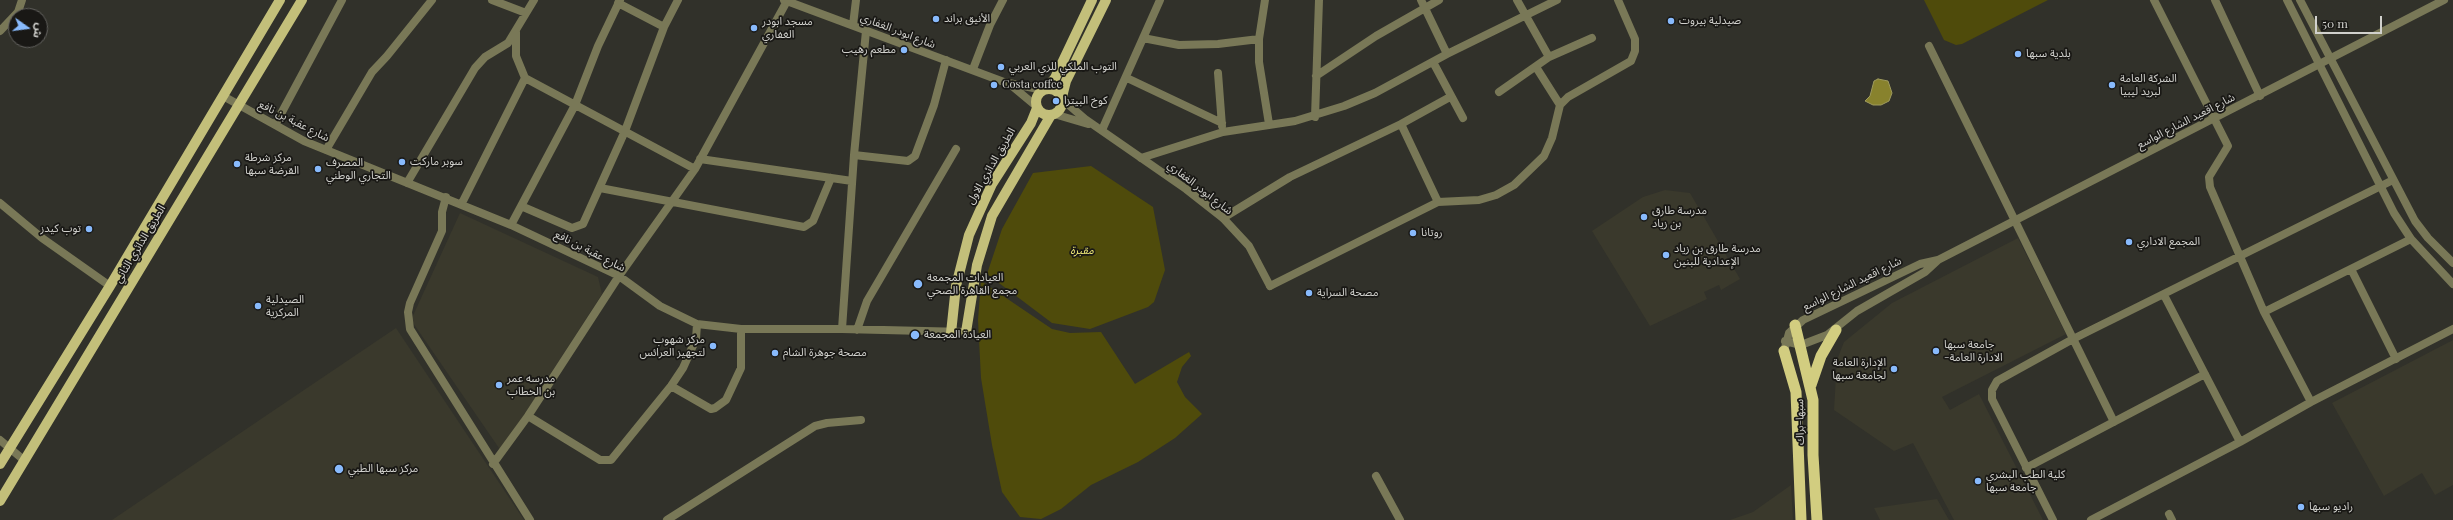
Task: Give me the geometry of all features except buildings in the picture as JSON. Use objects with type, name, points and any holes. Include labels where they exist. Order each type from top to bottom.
[{"type":"highway","name":"سبها-براك","points":[[1795,326],[1811,386],[1814,407],[1813,455],[1817,520]]},
{"type":"highway","points":[[1811,386],[1821,356],[1836,330]]},
{"type":"highway","name":"سبها-براك","points":[[1785,346],[1796,392],[1802,520]]},
{"type":"main road","name":"الطريق الدائري الثاني","points":[[0,464],[110,286],[280,0]]},
{"type":"main road","name":"الطريق الدائري الثاني","points":[[0,501],[302,0]]},
{"type":"main road","points":[[1052,115],[1041,113],[1037,106],[1036,98],[1055,78],[1092,0]]},
{"type":"main road","points":[[966,332],[977,265],[992,216],[1052,115],[1061,109],[1066,81],[1106,0]]},
{"type":"main road","points":[[1045,89],[1057,91],[1062,98]]},
{"type":"main road","name":"الطريق الدائري الاول","points":[[951,332],[956,286],[969,235],[992,184],[1031,123],[1037,106]]},
{"type":"street","points":[[0,31],[18,12],[22,0]]},
{"type":"street","points":[[275,125],[342,0]]},
{"type":"street","points":[[326,150],[372,72],[387,56],[432,0]]},
{"type":"street","points":[[492,0],[526,13]]},
{"type":"street","points":[[408,183],[475,68],[485,57],[505,46],[516,32],[534,0]]},
{"type":"street","points":[[521,206],[576,228],[583,224],[625,131],[664,27],[678,0]]},
{"type":"street","points":[[853,25],[856,0]]},
{"type":"street","points":[[973,69],[990,25],[1003,0]]},
{"type":"street","points":[[1099,129],[1127,78],[1160,0]]},
{"type":"street","points":[[1264,0],[1259,40],[1262,86],[1269,124]]},
{"type":"street","points":[[1315,117],[1319,0]]},
{"type":"street","points":[[1421,0],[1447,54]]},
{"type":"street","points":[[1316,76],[1439,0]]},
{"type":"street","points":[[1517,0],[1549,57]]},
{"type":"street","points":[[1141,158],[1223,132],[1315,117],[1375,93],[1447,54],[1556,0]]},
{"type":"street","points":[[1401,124],[1438,202],[1479,200],[1496,196],[1514,185],[1544,156],[1552,138],[1560,105],[1568,97],[1631,61],[1635,51],[1635,39],[1618,0]]},
{"type":"street","points":[[2154,0],[2228,146],[2209,177],[2210,187],[2264,312],[2311,402]]},
{"type":"street","points":[[2215,0],[2260,96]]},
{"type":"street","points":[[2287,0],[2318,66],[2380,188],[2411,239],[2453,284]]},
{"type":"street","points":[[2300,0],[2393,180],[2428,238],[2453,263]]},
{"type":"street","name":"شارع اقعيد الشارع الواسع","points":[[1801,345],[1819,339],[1836,330],[1863,306],[1925,272],[1938,260],[2331,60],[2444,0]]},
{"type":"street","points":[[493,464],[528,416],[618,276],[695,169],[786,1]]},
{"type":"street","name":"شارع ابودر الغفاري","points":[[786,1],[973,69],[1004,82],[1045,89]]},
{"type":"street","points":[[512,225],[575,105],[619,2],[664,27]]},
{"type":"street","points":[[842,329],[854,155],[866,31]]},
{"type":"street","points":[[516,32],[516,56],[525,78],[695,169]]},
{"type":"street","points":[[1143,38],[1179,45],[1218,44],[1259,40]]},
{"type":"street","points":[[1499,92],[1549,57],[1592,38]]},
{"type":"street","points":[[1929,46],[2114,422]]},
{"type":"street","points":[[854,155],[908,161],[915,156],[934,105],[946,60]]},
{"type":"street","points":[[1433,62],[1450,97],[1463,118]]},
{"type":"street","points":[[1536,67],[1560,105]]},
{"type":"street","points":[[1218,73],[1223,132]]},
{"type":"street","points":[[462,203],[525,78]]},
{"type":"street","points":[[1127,78],[1222,123]]},
{"type":"street","name":"شارع ابودر الغفاري","points":[[1004,82],[1037,106]]},
{"type":"street","name":"شارع عقبة بن نافع","points":[[223,96],[275,125],[326,150],[462,203],[512,225],[618,276],[660,306],[697,324],[741,330],[842,329],[966,332]]},
{"type":"street","points":[[1223,218],[1290,177],[1401,124],[1450,97]]},
{"type":"street","name":"شارع ابودر الغفاري","points":[[1062,98],[1099,129],[1186,189],[1223,218],[1248,246],[1270,286],[1438,202]]},
{"type":"street","name":"شارع ابودر الغفاري","points":[[1052,115],[1099,129]]},
{"type":"street","points":[[858,330],[870,296],[956,149]]},
{"type":"street","points":[[700,160],[852,181]]},
{"type":"street","points":[[600,188],[804,227],[813,221],[830,178]]},
{"type":"street","points":[[2053,520],[1992,399],[1992,390],[1997,381],[2073,339],[2380,188],[2393,180]]},
{"type":"street","points":[[446,197],[442,212],[442,231],[410,304],[408,320],[414,336],[493,464],[530,520]]},
{"type":"street","points":[[0,203],[42,238],[110,286]]},
{"type":"street","points":[[2264,312],[2411,239]]},
{"type":"street","name":"شارع اقعيد الشارع الواسع","points":[[1785,346],[1795,326],[1920,264],[1938,260]]},
{"type":"street","points":[[2351,269],[2396,359]]},
{"type":"street","points":[[2164,295],[2240,442]]},
{"type":"street","points":[[528,416],[600,460],[607,462],[614,457],[672,386],[690,356],[696,339],[697,324]]},
{"type":"street","points":[[2091,520],[2240,442],[2311,402],[2453,329]]},
{"type":"street","points":[[672,386],[710,409],[715,408],[726,400],[741,368],[741,330]]},
{"type":"street","points":[[1785,346],[1801,345]]},
{"type":"street","points":[[2026,468],[2205,374]]},
{"type":"street","points":[[668,520],[815,426],[827,423],[861,420]]},
{"type":"street","points":[[0,440],[24,461]]},
{"type":"street","points":[[1376,476],[1400,520]]},
{"type":"shaded area","points":[[1878,79],[1888,81],[1892,93],[1889,101],[1881,105],[1873,105],[1865,101],[1870,96],[1874,81]]},
{"type":"shaded area","name":"مدرسة طارق بن زياد الإعدادية للبنين","points":[[1665,190],[1690,193],[1740,279],[1721,290],[1719,285],[1704,292],[1707,299],[1650,326],[1592,231],[1643,197]]},
{"type":"shaded area","name":"مدرسه عمر بن الخطاب","points":[[460,213],[598,277],[602,294],[501,451],[411,320]]},
{"type":"shaded area","name":"جامعة سبها -الادارة العامة","points":[[2018,238],[2066,334],[1942,397],[1950,410],[1979,394],[2043,520],[1954,520],[1913,443],[1894,451],[1834,410],[1837,360],[1844,342],[1892,303]]},
{"type":"shaded area","name":"مركز سبها الطبي","points":[[396,328],[524,520],[112,520],[264,417]]},
{"type":"shaded area","points":[[2453,340],[2453,485],[2435,495],[2422,473],[2384,496],[2332,403]]},
{"type":"shaded area","points":[[1791,485],[1793,520],[1730,520],[1753,512]]},
{"type":"shaded area","points":[[1937,499],[1949,520],[1880,520],[1874,508]]},
{"type":"green space","points":[[1924,0],[2048,0],[1962,44],[1956,45],[1944,40]]},
{"type":"green space","name":"مقبرة","points":[[1091,166],[1153,207],[1165,270],[1154,302],[1148,307],[1090,329],[1052,323],[987,274],[1002,229],[1033,173]]},
{"type":"green space","points":[[981,281],[1052,329],[1070,333],[1101,332],[1135,384],[1189,352],[1191,356],[1182,367],[1177,382],[1185,397],[1202,414],[1175,438],[1138,462],[1091,485],[1061,509],[1041,519],[1020,517],[1002,492],[992,445],[981,378],[978,320]]},
{"type":"place","name":"الأنيق براند","points":[[936,19]]},
{"type":"place","name":"صيدلية بيروت","points":[[1671,21]]},
{"type":"place","name":"مسجد ابودر الغفاري","points":[[754,28]]},
{"type":"place","name":"مطعم رهيب","points":[[904,50]]},
{"type":"place","name":"بلدية سبها","points":[[2018,54]]},
{"type":"place","name":"التوب الملكي للزي العربي","points":[[1001,67]]},
{"type":"place","name":"Costa coffee","points":[[994,85]]},
{"type":"place","name":"الشركة العامة لبريد ليبيا","points":[[2112,85]]},
{"type":"place","name":"كوخ البيتزا","points":[[1056,101]]},
{"type":"place","name":"سوبر ماركت","points":[[402,162]]},
{"type":"place","name":"مركز شرطة القرضة سبها","points":[[237,164]]},
{"type":"place","name":"المصرف التجاري الوطني","points":[[318,169]]},
{"type":"place","name":"مدرسة طارق بن زياد","points":[[1644,217]]},
{"type":"place","name":"توب كيدز","points":[[89,229]]},
{"type":"place","name":"روتانا","points":[[1413,233]]},
{"type":"place","name":"المجمع الاداري","points":[[2129,242]]},
{"type":"place","name":"مدرسة طارق بن زياد الإعدادية للبنين","points":[[1666,255]]},
{"type":"place","name":"العيادات المجمعة مجمع القاهرة الصحي","points":[[918,284]]},
{"type":"place","name":"مصحة السراية","points":[[1309,293]]},
{"type":"place","name":"الصيدلية المركزية","points":[[258,306]]},
{"type":"place","name":"العيادة المجمعة","points":[[915,335]]},
{"type":"place","name":"مركز شهوب لتجهيز العرائس","points":[[713,346]]},
{"type":"place","name":"جامعة سبها -الادارة العامة","points":[[1936,351]]},
{"type":"place","name":"مصحة جوهرة الشام","points":[[775,353]]},
{"type":"place","name":"الإدارة العامة لجامعة سبها","points":[[1894,369]]},
{"type":"place","name":"مدرسه عمر بن الخطاب","points":[[499,385]]},
{"type":"place","name":"مركز سبها الطبي","points":[[339,469]]},
{"type":"place","name":"كلية الطب البشري جامعة سبها","points":[[1978,481]]},
{"type":"place","name":"راديو سبها","points":[[2301,507]]}]
